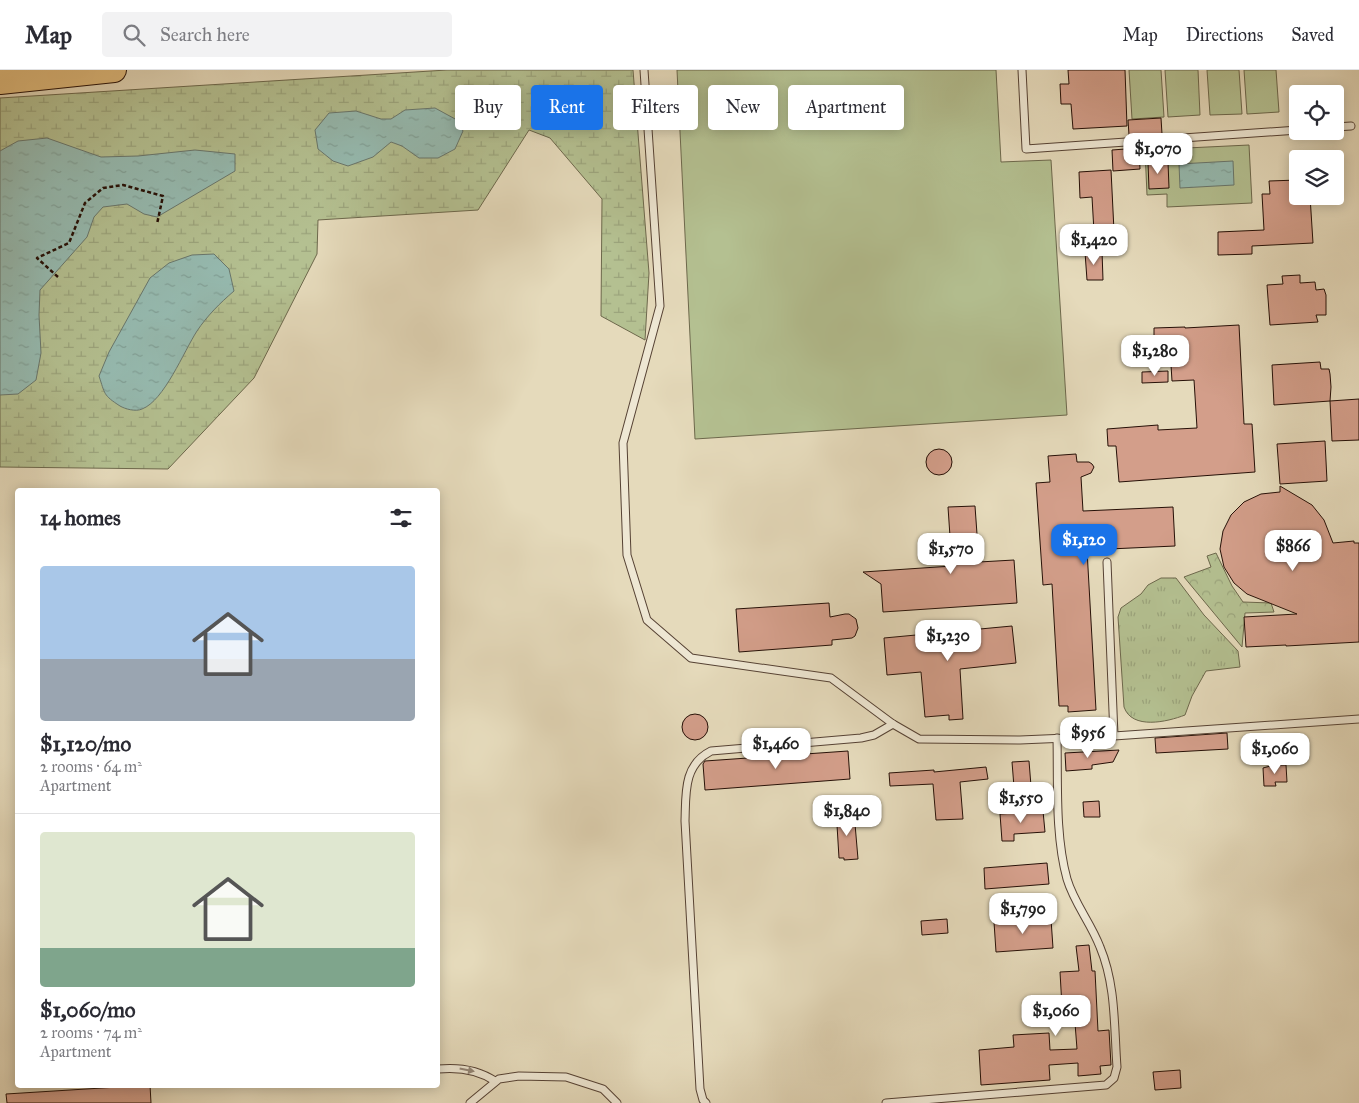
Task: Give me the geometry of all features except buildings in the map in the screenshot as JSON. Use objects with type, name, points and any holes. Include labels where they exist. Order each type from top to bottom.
[{"type":"highway","points":[[0,82],[114,70]]},
{"type":"lane","points":[[644,70],[660,306],[623,443],[627,555],[647,620],[691,658],[831,678],[893,724],[919,739],[1020,740],[1114,736],[1359,719]]},
{"type":"lane","points":[[1022,70],[1026,149],[1289,131]]},
{"type":"lane","points":[[1344,126],[1351,126]]},
{"type":"lane","points":[[1107,562],[1114,736]]},
{"type":"lane","points":[[706,1103],[703,1100],[700,1089],[685,821],[686,796],[691,769],[701,756],[711,751],[861,738],[874,735],[893,724]]},
{"type":"lane","points":[[886,1103],[1106,1085],[1116,1072],[1110,977],[1101,947],[1071,890],[1064,863],[1060,825],[1057,738]]},
{"type":"lane","points":[[440,1069],[454,1067],[483,1073],[494,1081]]},
{"type":"lane","points":[[470,1103],[494,1081],[519,1076],[566,1076],[603,1089],[617,1103]]},
{"type":"path","points":[[58,277],[37,258],[69,243],[85,203],[103,188],[123,185],[162,196],[157,224]]},
{"type":"green space","points":[[447,70],[633,70],[634,85],[613,85],[613,130],[638,130],[649,273],[645,340],[601,316],[602,199],[550,138],[529,130],[478,210],[318,220],[317,254],[254,378],[168,469],[0,467],[0,98]]},
{"type":"green space","points":[[677,70],[996,70],[1001,162],[1051,160],[1067,415],[695,439],[680,130],[698,130],[698,85],[678,85]]},
{"type":"green space","points":[[1129,70],[1161,70],[1164,117],[1132,119]]},
{"type":"green space","points":[[1165,70],[1198,70],[1200,115],[1168,117]]},
{"type":"green space","points":[[1207,70],[1239,70],[1242,114],[1210,115]]},
{"type":"green space","points":[[1244,70],[1276,70],[1279,112],[1247,114]]},
{"type":"green space","points":[[1249,145],[1252,203],[1167,207],[1167,194],[1147,195],[1145,150]]},
{"type":"green space","points":[[1216,553],[1232,586],[1243,602],[1271,603],[1274,612],[1245,613],[1242,647],[1184,577],[1211,567],[1207,556]]},
{"type":"green space","points":[[1161,578],[1176,578],[1204,615],[1238,651],[1240,667],[1206,671],[1192,696],[1185,715],[1160,722],[1151,722],[1134,719],[1124,707],[1118,617],[1121,608],[1141,594],[1148,585]]},
{"type":"water","points":[[435,108],[455,119],[455,130],[463,131],[455,149],[438,158],[419,158],[402,146],[391,142],[373,157],[348,166],[333,161],[318,149],[315,130],[329,113],[356,111],[381,119],[391,119],[405,110]]},
{"type":"water","points":[[47,138],[101,157],[138,156],[195,150],[235,154],[235,171],[157,217],[144,214],[127,204],[103,207],[94,217],[87,237],[40,290],[41,353],[36,380],[18,394],[0,395],[0,151],[18,141]]},
{"type":"water","points":[[1233,161],[1234,185],[1180,188],[1179,164]]},
{"type":"water","points":[[214,254],[229,269],[234,291],[201,325],[166,386],[158,396],[140,410],[131,410],[120,406],[105,394],[99,376],[109,352],[150,278],[169,263],[192,255]]}]
